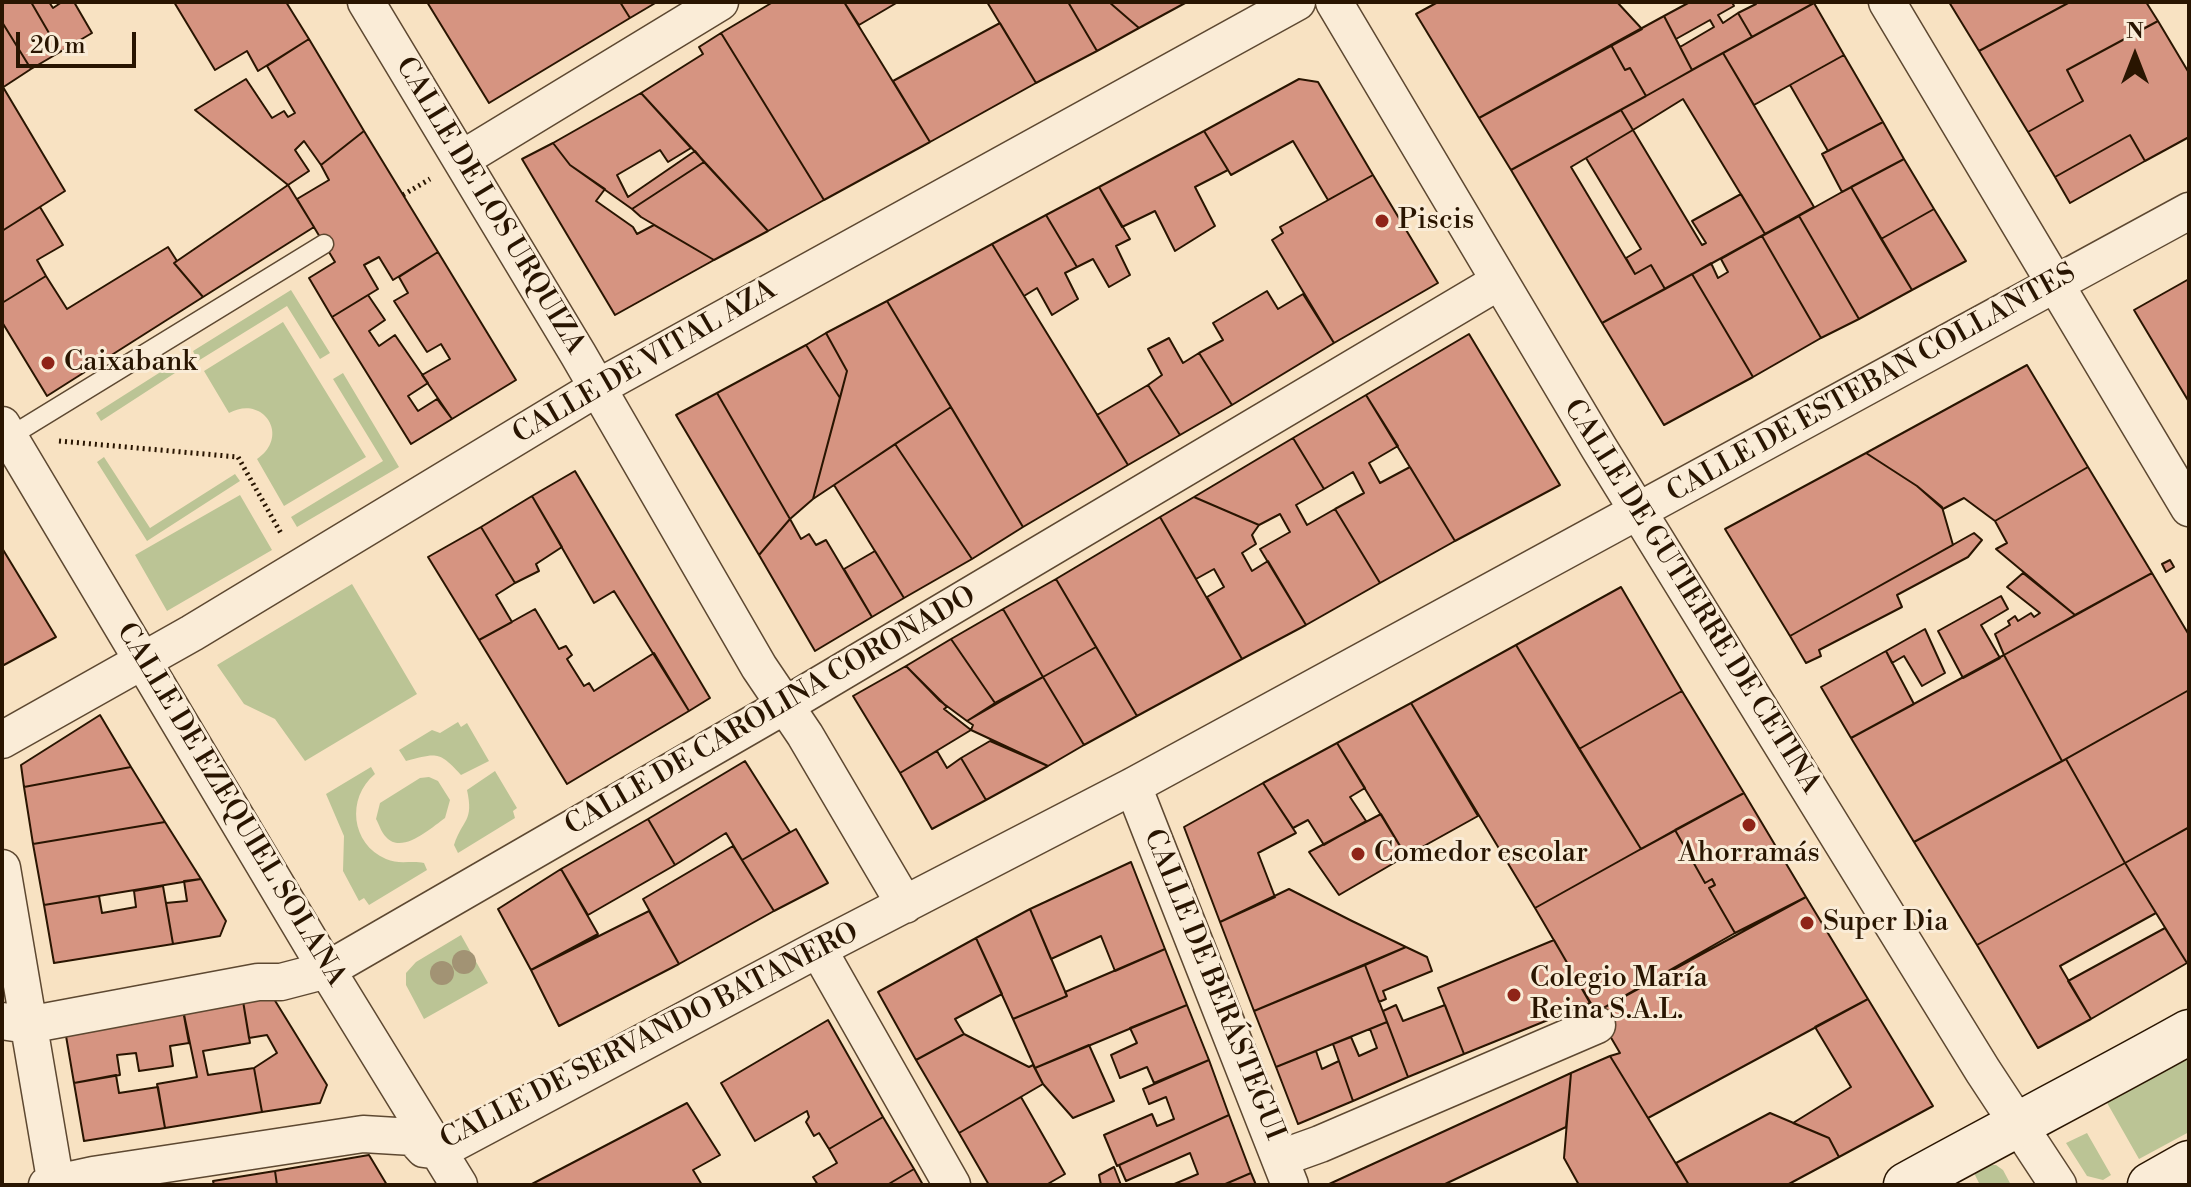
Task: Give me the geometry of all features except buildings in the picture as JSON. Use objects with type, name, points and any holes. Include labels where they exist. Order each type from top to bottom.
[{"type":"street","name":"CALLE DE LOS URQUIZA","points":[[366,2],[462,159],[751,654],[818,757],[905,905]]},
{"type":"street","points":[[462,159],[720,2]]},
{"type":"street","name":"CALLE DE VITAL AZA","points":[[2,740],[142,661],[597,388],[1297,2]]},
{"type":"street","name":"CALLE DE GUTIERRE DE CETINA","points":[[1334,2],[1498,282],[1983,1071],[2058,1185]]},
{"type":"street","points":[[1887,2],[2189,508]]},
{"type":"street","name":"CALLE DE ESTEBAN COLLANTES","points":[[1133,786],[2189,211]]},
{"type":"street","name":"CALLE DE CAROLINA CORONADO","points":[[15,1023],[258,982],[281,982],[327,970],[784,706],[1498,282]]},
{"type":"street","name":"CALLE DE EZEQUIEL SOLANA","points":[[6,431],[327,970],[459,1185]]},
{"type":"street","name":"CALLE DE SERVANDO BATANERO","points":[[53,1184],[363,1134],[413,1137],[424,1149],[439,1151],[1133,786]]},
{"type":"street","name":"CALLE DE BERÁSTEGUI","points":[[1133,786],[1286,1172]]},
{"type":"street","points":[[2,868],[15,1023],[53,1184]]},
{"type":"street","points":[[818,949],[952,1185]]},
{"type":"street","points":[[1286,1172],[1320,1144],[1597,1025]]},
{"type":"street","points":[[1906,1185],[2189,1032]]},
{"type":"street","points":[[2150,1185],[2189,1163]]},
{"type":"lane","points":[[6,431],[324,244]]},
{"type":"path","points":[[6,431],[238,457],[300,567]]},
{"type":"green space","points":[[291,290],[330,353],[320,359],[287,306],[198,361],[193,351]]},
{"type":"green space","points":[[283,322],[366,457],[284,506],[257,459],[267,450],[272,439],[268,420],[252,409],[229,413],[204,371]]},
{"type":"green space","points":[[170,366],[175,373],[101,421],[96,413]]},
{"type":"green space","points":[[343,373],[399,467],[297,527],[291,517],[383,461],[333,379]]},
{"type":"green space","points":[[104,457],[150,528],[235,474],[240,481],[147,541],[97,462]]},
{"type":"green space","points":[[240,495],[272,550],[167,611],[135,555]]},
{"type":"green space","points":[[352,584],[417,694],[305,761],[275,719],[244,704],[217,665]]},
{"type":"green space","points":[[458,722],[461,727],[467,723],[489,761],[461,775],[442,758],[431,756],[406,761],[399,750],[432,730],[440,733]]},
{"type":"green space","points":[[371,767],[375,774],[360,795],[357,807],[359,832],[374,852],[386,859],[424,863],[427,870],[369,905],[364,898],[359,901],[343,871],[344,836],[326,794]]},
{"type":"green space","points":[[495,771],[517,808],[513,811],[515,818],[458,853],[454,845],[468,814],[467,790]]},
{"type":"green space","points":[[429,777],[438,781],[450,800],[445,818],[408,842],[393,842],[384,835],[376,819],[380,803],[420,778]]},
{"type":"green space","points":[[461,935],[488,983],[424,1019],[406,985],[406,973],[416,962]]},
{"type":"green space","points":[[2189,1055],[2189,1132],[2139,1159],[2106,1101]]},
{"type":"green space","points":[[2087,1133],[2111,1175],[2103,1180],[2087,1176],[2066,1143]]},
{"type":"green space","points":[[1989,1165],[2003,1170],[2011,1185],[1980,1185],[1974,1173]]},
{"type":"place","name":"Piscis","points":[[1382,221]]},
{"type":"place","name":"Caixabank","points":[[48,363]]},
{"type":"place","name":"Ahorramás","points":[[1749,825]]},
{"type":"place","name":"Comedor escolar","points":[[1358,854]]},
{"type":"place","name":"Super Dia","points":[[1807,923]]},
{"type":"place","name":"Colegio María Reina S.A.L.","points":[[1514,995]]}]
